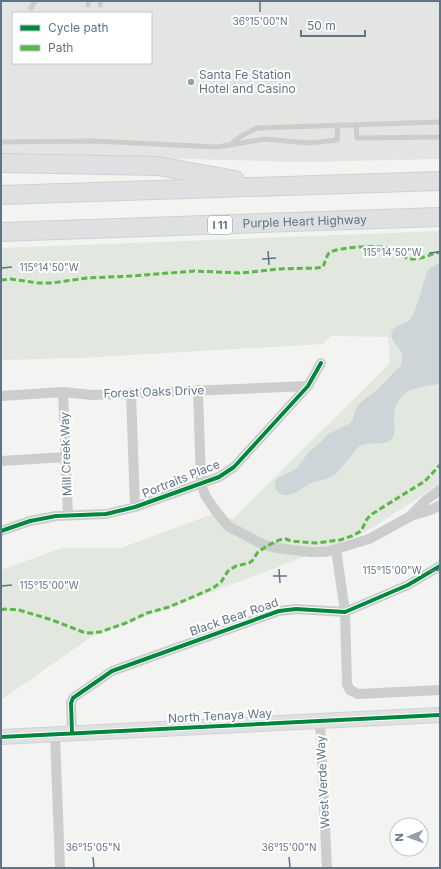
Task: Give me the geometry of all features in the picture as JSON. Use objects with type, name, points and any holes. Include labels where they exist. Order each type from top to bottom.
[{"type":"highway","points":[[1,163],[158,166],[269,186]]},
{"type":"highway","points":[[1,195],[440,181]]},
{"type":"highway","name":"Purple Heart Highway","points":[[1,232],[440,217]]},
{"type":"street","name":"Portraits Place","points":[[1,531],[30,521],[56,516],[106,514],[135,507],[219,477],[234,467],[308,386],[321,363]]},
{"type":"street","name":"Forest Oaks Drive","points":[[1,396],[64,392],[92,395],[308,386]]},
{"type":"street","points":[[198,390],[201,483],[205,495],[228,526],[264,545],[309,552],[325,552],[369,539],[411,516],[433,509],[440,505]]},
{"type":"street","name":"Mill Creek Way","points":[[64,392],[68,515]]},
{"type":"street","points":[[131,393],[135,507]]},
{"type":"street","points":[[1,461],[66,456]]},
{"type":"street","points":[[411,516],[426,500],[440,490]]},
{"type":"street","points":[[336,549],[345,612],[347,684],[350,690],[358,694],[440,690]]},
{"type":"street","name":"Black Bear Road","points":[[72,733],[71,703],[73,698],[112,671],[279,610],[296,609],[345,612],[408,585],[440,566]]},
{"type":"street","name":"North Tenaya Way","points":[[1,737],[440,715]]},
{"type":"street","name":"West Verde Way","points":[[320,721],[327,868]]},
{"type":"street","points":[[55,734],[60,868]]},
{"type":"lane","points":[[31,8],[36,1]]},
{"type":"lane","points":[[230,145],[241,136],[257,128],[440,122]]},
{"type":"lane","points":[[1,142],[93,142],[218,147],[264,139],[309,143],[337,140],[338,125]]},
{"type":"lane","points":[[356,125],[356,138],[440,138]]},
{"type":"shaded area","points":[[1,1],[440,1],[440,159],[301,162],[1,154]]},
{"type":"shaded area","points":[[440,231],[440,484],[357,536],[91,637],[1,700],[1,570],[62,548],[121,548],[210,515],[233,519],[390,363],[388,337],[332,336],[323,344],[80,358],[1,360],[1,248]]},
{"type":"shaded area","points":[[440,262],[440,384],[415,389],[402,396],[395,409],[394,433],[391,440],[383,443],[362,445],[358,447],[340,470],[331,477],[311,483],[293,494],[284,495],[280,493],[275,486],[278,478],[297,468],[308,453],[328,434],[349,424],[352,421],[360,403],[378,389],[401,365],[402,354],[391,335],[392,331],[395,327],[406,323],[413,316],[427,273],[430,268]]},
{"type":"marked path","points":[[1,280],[11,279],[38,283],[52,283],[87,278],[194,271],[241,273],[279,269],[317,268],[323,267],[329,253],[340,249],[358,247],[387,248],[406,258],[413,259],[440,252]]},
{"type":"marked path","points":[[1,610],[19,610],[52,620],[83,632],[100,632],[126,623],[147,613],[169,607],[213,588],[221,582],[228,571],[236,566],[249,563],[258,552],[279,540],[286,539],[291,541],[316,543],[340,540],[352,536],[361,531],[367,519],[372,514],[425,481],[440,465]]},
{"type":"cycle path","points":[[1,531],[30,521],[56,516],[106,514],[135,507],[219,477],[234,467],[308,386],[321,363]]},
{"type":"cycle path","points":[[72,733],[71,703],[73,698],[112,671],[279,611],[296,609],[345,612],[408,585],[440,566]]},
{"type":"cycle path","points":[[1,737],[440,715]]},
{"type":"place","name":"Santa Fe Station Hotel and Casino","points":[[191,82]]}]
